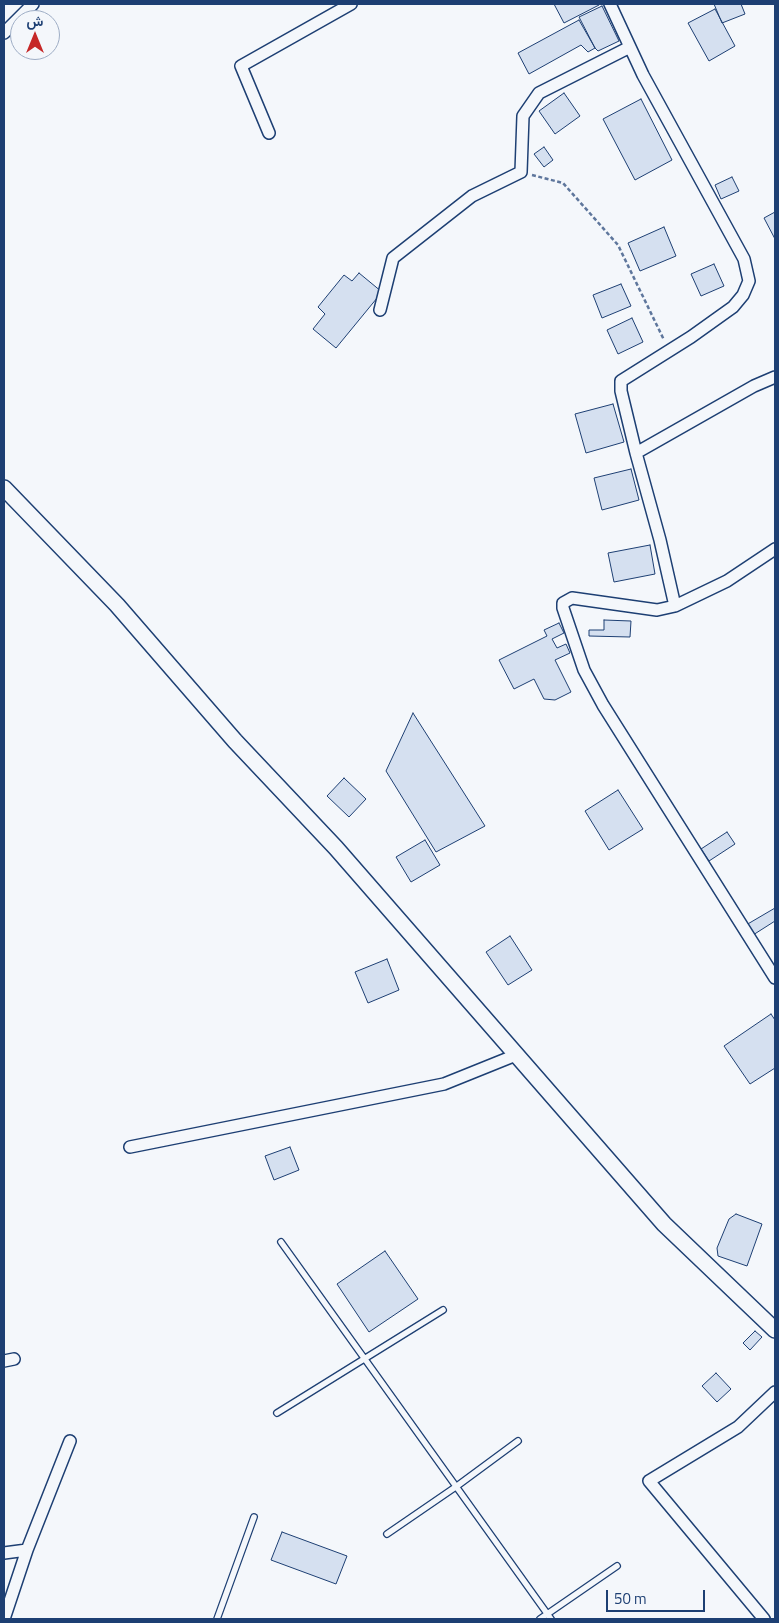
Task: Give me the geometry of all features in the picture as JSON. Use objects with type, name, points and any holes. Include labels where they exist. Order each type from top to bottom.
[{"type":"street","points":[[4,34],[33,4]]},
{"type":"street","points":[[269,132],[241,66],[351,4]]},
{"type":"street","points":[[610,4],[643,75],[744,259],[749,281],[743,294],[733,307],[621,381],[621,391],[660,540],[675,606]]},
{"type":"street","points":[[380,310],[393,258],[472,196],[521,172],[523,116],[540,92],[630,47]]},
{"type":"street","points":[[636,453],[746,391],[775,377]]},
{"type":"street","points":[[4,488],[117,606],[235,741],[336,848],[664,1224],[775,1330]]},
{"type":"street","points":[[775,550],[727,581],[675,606],[657,610],[572,598],[563,603],[584,670],[603,705],[775,978]]},
{"type":"street","points":[[130,1147],[444,1084],[516,1055]]},
{"type":"street","points":[[764,1619],[649,1482],[738,1427],[775,1392]]},
{"type":"street","points":[[4,1619],[27,1550],[70,1441]]},
{"type":"street","points":[[4,1553],[27,1550]]},
{"type":"lane","points":[[281,1242],[549,1616]]},
{"type":"lane","points":[[277,1413],[442,1310]]},
{"type":"lane","points":[[387,1534],[518,1442]]},
{"type":"lane","points":[[217,1619],[254,1517]]},
{"type":"lane","points":[[540,1619],[549,1616],[617,1566]]},
{"type":"path","points":[[521,172],[563,184],[618,245],[669,350]]},
{"type":"building","points":[[554,4],[598,4],[599,5],[564,23]]},
{"type":"building","points":[[714,4],[741,4],[745,14],[722,23]]},
{"type":"building","points":[[602,6],[619,41],[598,51],[579,17]]},
{"type":"building","points":[[715,9],[735,46],[709,61],[688,23]]},
{"type":"building","points":[[579,20],[595,48],[588,52],[581,45],[529,74],[518,53]]},
{"type":"building","points":[[564,93],[580,116],[555,134],[539,111]]},
{"type":"building","points":[[641,99],[672,160],[635,180],[603,119]]},
{"type":"building","points":[[544,147],[553,160],[544,167],[534,154]]},
{"type":"building","points":[[732,177],[739,191],[721,199],[715,185]]},
{"type":"building","points":[[775,212],[775,239],[764,218]]},
{"type":"building","points":[[664,227],[676,256],[640,271],[628,243]]},
{"type":"building","points":[[714,264],[724,286],[701,296],[691,274]]},
{"type":"building","points":[[359,273],[382,292],[336,348],[313,329],[325,314],[318,307],[344,275],[352,281]]},
{"type":"building","points":[[621,284],[631,306],[602,318],[593,295]]},
{"type":"building","points":[[632,318],[643,342],[618,354],[607,330]]},
{"type":"building","points":[[613,404],[624,442],[586,453],[575,414]]},
{"type":"building","points":[[631,469],[639,500],[602,510],[594,478]]},
{"type":"building","points":[[650,545],[655,574],[614,582],[608,553]]},
{"type":"building","points":[[604,620],[631,621],[630,637],[589,636],[589,630],[604,630]]},
{"type":"building","points":[[559,623],[564,633],[552,639],[557,648],[566,644],[570,653],[555,660],[571,692],[555,700],[544,699],[534,679],[514,689],[499,660],[547,636],[544,630]]},
{"type":"building","points":[[413,713],[485,826],[436,852],[386,771]]},
{"type":"building","points":[[344,778],[366,799],[349,817],[327,796]]},
{"type":"building","points":[[618,790],[643,829],[609,850],[585,811]]},
{"type":"building","points":[[727,832],[735,844],[709,861],[701,849]]},
{"type":"building","points":[[425,840],[440,865],[411,882],[396,857]]},
{"type":"building","points":[[775,908],[775,921],[753,935],[746,925]]},
{"type":"building","points":[[510,936],[532,970],[508,985],[486,952]]},
{"type":"building","points":[[387,959],[399,990],[368,1003],[355,972]]},
{"type":"building","points":[[771,1014],[775,1020],[775,1068],[750,1084],[724,1046]]},
{"type":"building","points":[[290,1147],[299,1170],[274,1180],[265,1156]]},
{"type":"building","points":[[736,1214],[762,1224],[747,1266],[718,1256],[717,1248],[729,1219]]},
{"type":"building","points":[[385,1251],[418,1299],[369,1332],[337,1284]]},
{"type":"building","points":[[755,1331],[762,1337],[750,1350],[743,1343]]},
{"type":"building","points":[[716,1373],[731,1389],[717,1402],[702,1386]]},
{"type":"building","points":[[282,1532],[347,1556],[336,1584],[271,1560]]}]
